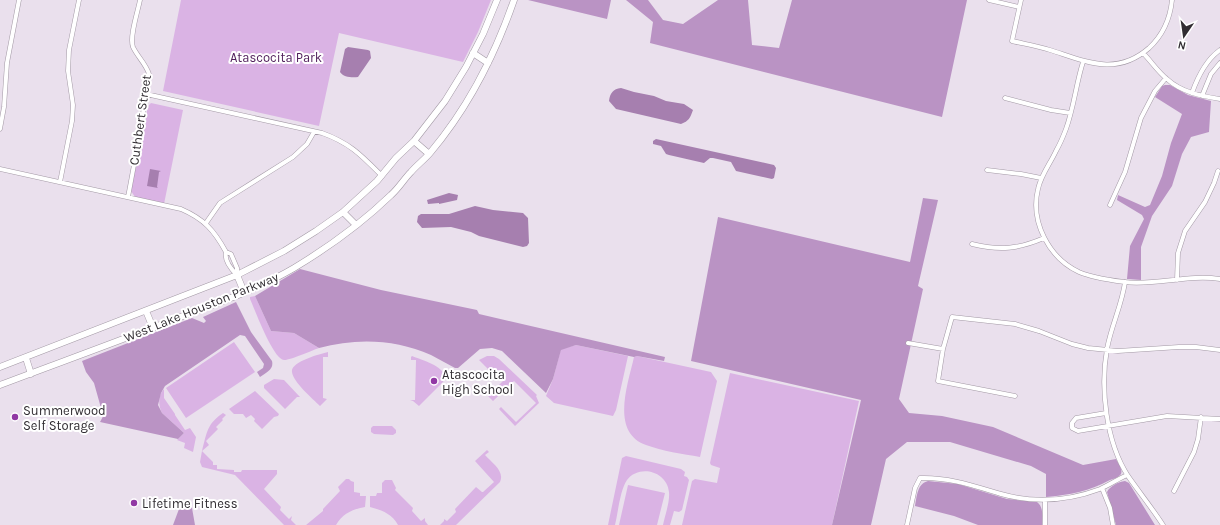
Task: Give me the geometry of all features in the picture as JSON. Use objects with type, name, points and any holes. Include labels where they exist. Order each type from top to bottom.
[{"type":"main road","name":"West Lake Houston Parkway","points":[[0,367],[237,275],[284,251],[343,212],[382,176],[396,158],[414,141],[445,101],[473,53],[496,0]]},
{"type":"main road","name":"West Lake Houston Parkway","points":[[0,385],[153,328],[271,281],[327,247],[356,225],[391,195],[411,171],[429,154],[461,110],[488,62],[500,38],[514,0]]},
{"type":"main road","points":[[473,53],[488,62]]},
{"type":"main road","points":[[414,141],[429,154]]},
{"type":"main road","points":[[343,212],[356,225]]},
{"type":"main road","points":[[237,275],[244,292]]},
{"type":"main road","points":[[146,311],[153,328]]},
{"type":"main road","points":[[26,358],[31,374]]},
{"type":"street","points":[[0,129],[4,107],[7,63],[20,0]]},
{"type":"street","points":[[60,182],[72,121],[73,105],[68,64],[69,50],[79,0]]},
{"type":"street","name":"Cuthbert Street","points":[[128,197],[149,74],[147,67],[133,46],[140,0]]},
{"type":"street","points":[[989,0],[1019,6]]},
{"type":"street","points":[[1021,0],[1012,41],[1049,50],[1083,62],[1094,64],[1114,64],[1130,60],[1143,53],[1156,41],[1165,27],[1169,19],[1172,0]]},
{"type":"street","points":[[1192,92],[1206,64],[1220,50]]},
{"type":"street","points":[[1143,53],[1166,78],[1183,89],[1202,96],[1220,99]]},
{"type":"street","points":[[1083,62],[1063,136],[1056,152],[1041,178],[1036,201],[1039,226],[1044,238],[1054,253],[1067,264],[1079,272],[1096,277],[1125,282],[1150,282],[1207,277],[1220,279]]},
{"type":"street","points":[[1202,96],[1211,74],[1220,63]]},
{"type":"street","points":[[1110,205],[1125,172],[1142,118],[1155,91],[1166,78]]},
{"type":"street","points":[[146,94],[314,132],[338,139],[357,152],[382,176]]},
{"type":"street","points":[[1005,98],[1051,110],[1070,113]]},
{"type":"street","points":[[206,224],[220,203],[293,157],[307,144],[314,132]]},
{"type":"street","points":[[0,168],[180,209],[190,213],[206,224],[215,234],[226,252],[225,255],[231,270],[237,275]]},
{"type":"street","points":[[987,170],[1041,178]]},
{"type":"street","points":[[1177,280],[1178,253],[1185,231],[1205,202],[1218,171]]},
{"type":"street","points":[[972,244],[992,249],[1007,249],[1019,247],[1044,238]]},
{"type":"street","points":[[1125,282],[1123,296],[1113,324],[1107,350],[1104,379],[1106,413],[1117,454],[1127,475],[1163,525]]},
{"type":"street","points":[[1015,396],[938,381],[943,350],[952,316],[1015,324],[1088,348],[1107,350],[1146,350],[1196,347],[1220,350]]},
{"type":"street","points":[[908,343],[943,350]]},
{"type":"street","points":[[1106,413],[1076,418],[1071,426],[1074,430],[1078,431],[1167,416],[1220,419]]},
{"type":"street","points":[[1174,491],[1194,452],[1198,438],[1200,417]]},
{"type":"street","points":[[907,525],[915,488],[920,478],[950,480],[1018,498],[1045,500],[1073,497],[1102,488],[1127,475]]},
{"type":"street","points":[[1102,488],[1110,508],[1113,525]]},
{"type":"street","points":[[1045,500],[1045,525]]},
{"type":"green space","name":"Atascocita Park","points":[[181,0],[491,0],[478,32],[463,62],[339,33],[319,126],[163,91]]},
{"type":"green space","points":[[151,103],[183,110],[164,204],[135,197],[131,191],[148,106]]},
{"type":"green space","points":[[255,296],[271,331],[294,333],[319,348],[286,360],[280,358],[270,343],[250,299],[250,297]]},
{"type":"green space","points":[[234,342],[255,372],[186,418],[166,388]]},
{"type":"green space","points":[[576,345],[628,356],[616,410],[613,416],[554,403],[546,396],[553,379],[561,349]]},
{"type":"green space","points":[[328,352],[328,357],[323,357],[323,398],[327,399],[320,406],[299,385],[292,372],[293,368],[300,362]]},
{"type":"green space","points":[[412,356],[440,369],[444,373],[445,378],[442,383],[419,406],[410,400],[415,400],[416,360],[411,360]]},
{"type":"green space","points":[[487,356],[494,356],[499,359],[537,395],[536,396],[539,403],[515,426],[499,409],[501,407],[516,422],[536,403],[514,381],[493,401],[488,396],[504,380],[492,367],[489,370],[479,360]]},
{"type":"green space","points":[[637,356],[711,372],[717,381],[700,457],[666,451],[646,445],[635,439],[628,430],[624,406],[628,380],[634,357]]},
{"type":"green space","points":[[730,373],[859,401],[832,525],[682,525],[692,481],[695,479],[717,483],[720,468],[711,465],[710,463]]},
{"type":"green space","points":[[274,379],[284,380],[300,397],[297,397],[285,409],[264,388],[264,385]]},
{"type":"green space","points":[[164,389],[164,398],[185,430],[190,428],[196,437],[193,452],[184,448],[185,443],[177,440],[184,433],[162,413],[159,400]]},
{"type":"green space","points":[[255,391],[279,414],[262,429],[254,421],[255,419],[251,415],[246,418],[243,414],[234,414],[229,409]]},
{"type":"green space","points":[[223,413],[226,415],[216,427],[218,429],[206,441],[209,445],[202,451],[208,429]]},
{"type":"green space","points":[[373,426],[392,426],[396,430],[396,433],[393,435],[374,434],[371,432],[371,428]]},
{"type":"green space","points":[[487,450],[489,452],[485,455],[501,474],[500,482],[456,525],[440,525],[444,519],[447,521],[456,512],[455,509],[476,487],[483,492],[494,482],[475,461]]},
{"type":"green space","points":[[202,451],[213,462],[213,465],[217,465],[217,469],[234,470],[234,472],[241,472],[242,470],[277,470],[277,474],[264,489],[281,507],[280,510],[289,519],[292,516],[291,520],[296,525],[284,525],[235,475],[202,467],[200,462]]},
{"type":"green space","points":[[626,456],[681,469],[685,472],[684,476],[689,480],[682,510],[679,512],[674,511],[670,525],[663,525],[669,500],[667,485],[658,475],[645,471],[632,475],[627,480],[621,495],[615,525],[608,525],[622,458]]},
{"type":"green space","points":[[346,479],[354,482],[354,492],[360,493],[360,496],[366,496],[365,507],[348,513],[338,521],[336,525],[306,525],[323,511],[323,509],[340,491],[338,487]]},
{"type":"green space","points":[[385,480],[392,480],[396,488],[395,490],[413,508],[412,511],[421,521],[425,518],[428,525],[398,525],[393,518],[386,513],[370,507],[370,496],[376,496],[377,493],[382,493],[382,483]]},
{"type":"green space","points":[[628,485],[665,493],[657,525],[619,525]]},
{"type":"shaded area","points":[[528,0],[611,0],[607,19]]},
{"type":"shaded area","points":[[626,0],[648,0],[663,20],[683,24],[718,0],[748,0],[752,45],[779,48],[792,0],[967,0],[942,117],[650,43],[653,22]]},
{"type":"shaded area","points":[[348,47],[370,51],[371,58],[358,77],[348,77],[340,72],[345,49]]},
{"type":"shaded area","points":[[1170,85],[1188,95],[1211,101],[1209,132],[1191,137],[1182,154],[1172,186],[1152,216],[1141,247],[1141,280],[1127,279],[1130,246],[1144,219],[1142,215],[1117,200],[1118,195],[1145,207],[1150,205],[1162,176],[1171,143],[1182,114],[1155,97],[1162,86]]},
{"type":"shaded area","points":[[621,88],[654,96],[666,101],[684,104],[693,110],[689,119],[681,124],[616,109],[609,101],[609,98],[614,90]]},
{"type":"shaded area","points":[[656,139],[774,165],[776,168],[774,178],[772,179],[736,171],[731,162],[713,158],[710,158],[704,163],[669,155],[666,154],[661,146],[653,144],[653,141]]},
{"type":"shaded area","points":[[150,169],[161,171],[159,172],[158,188],[147,186]]},
{"type":"shaded area","points":[[449,193],[458,195],[457,200],[439,204],[428,204],[427,200]]},
{"type":"shaded area","points":[[923,198],[938,200],[918,286],[923,289],[899,399],[909,413],[942,416],[993,427],[1083,465],[1116,459],[1121,470],[1121,474],[1119,476],[1087,490],[1071,494],[1046,497],[1046,474],[1031,466],[950,442],[907,442],[886,459],[871,525],[832,525],[861,400],[691,361],[718,217],[910,262]]},
{"type":"shaded area","points":[[475,206],[493,210],[523,213],[528,218],[529,243],[527,246],[523,247],[479,236],[471,232],[451,227],[422,228],[417,222],[418,216],[421,214],[449,214]]},
{"type":"shaded area","points":[[300,269],[381,290],[477,310],[479,314],[665,357],[664,361],[637,356],[634,357],[576,345],[561,350],[553,379],[546,393],[502,351],[492,348],[480,349],[458,368],[455,368],[431,355],[404,346],[389,343],[347,343],[319,348],[294,333],[271,331],[255,296]]},
{"type":"shaded area","points":[[236,302],[251,332],[272,361],[272,366],[269,370],[260,377],[257,372],[263,368],[264,364],[245,336],[240,335],[165,386],[161,393],[158,405],[162,413],[184,433],[178,439],[100,422],[106,411],[101,408],[94,383],[86,372],[82,361],[192,318],[204,323],[206,321],[203,317]]},
{"type":"shaded area","points":[[928,481],[958,484],[1007,499],[1037,502],[1042,509],[1042,525],[978,525],[954,516],[915,506],[917,494],[920,488]]},
{"type":"shaded area","points":[[1125,481],[1129,483],[1155,525],[1116,525],[1107,492],[1114,485]]},
{"type":"shaded area","points":[[185,501],[192,508],[195,525],[173,525],[179,509]]},
{"type":"place","name":"Atascocita High School","points":[[434,381]]},
{"type":"place","name":"Summerwood Self Storage","points":[[15,417]]},
{"type":"place","name":"Lifetime Fitness","points":[[134,503]]}]
